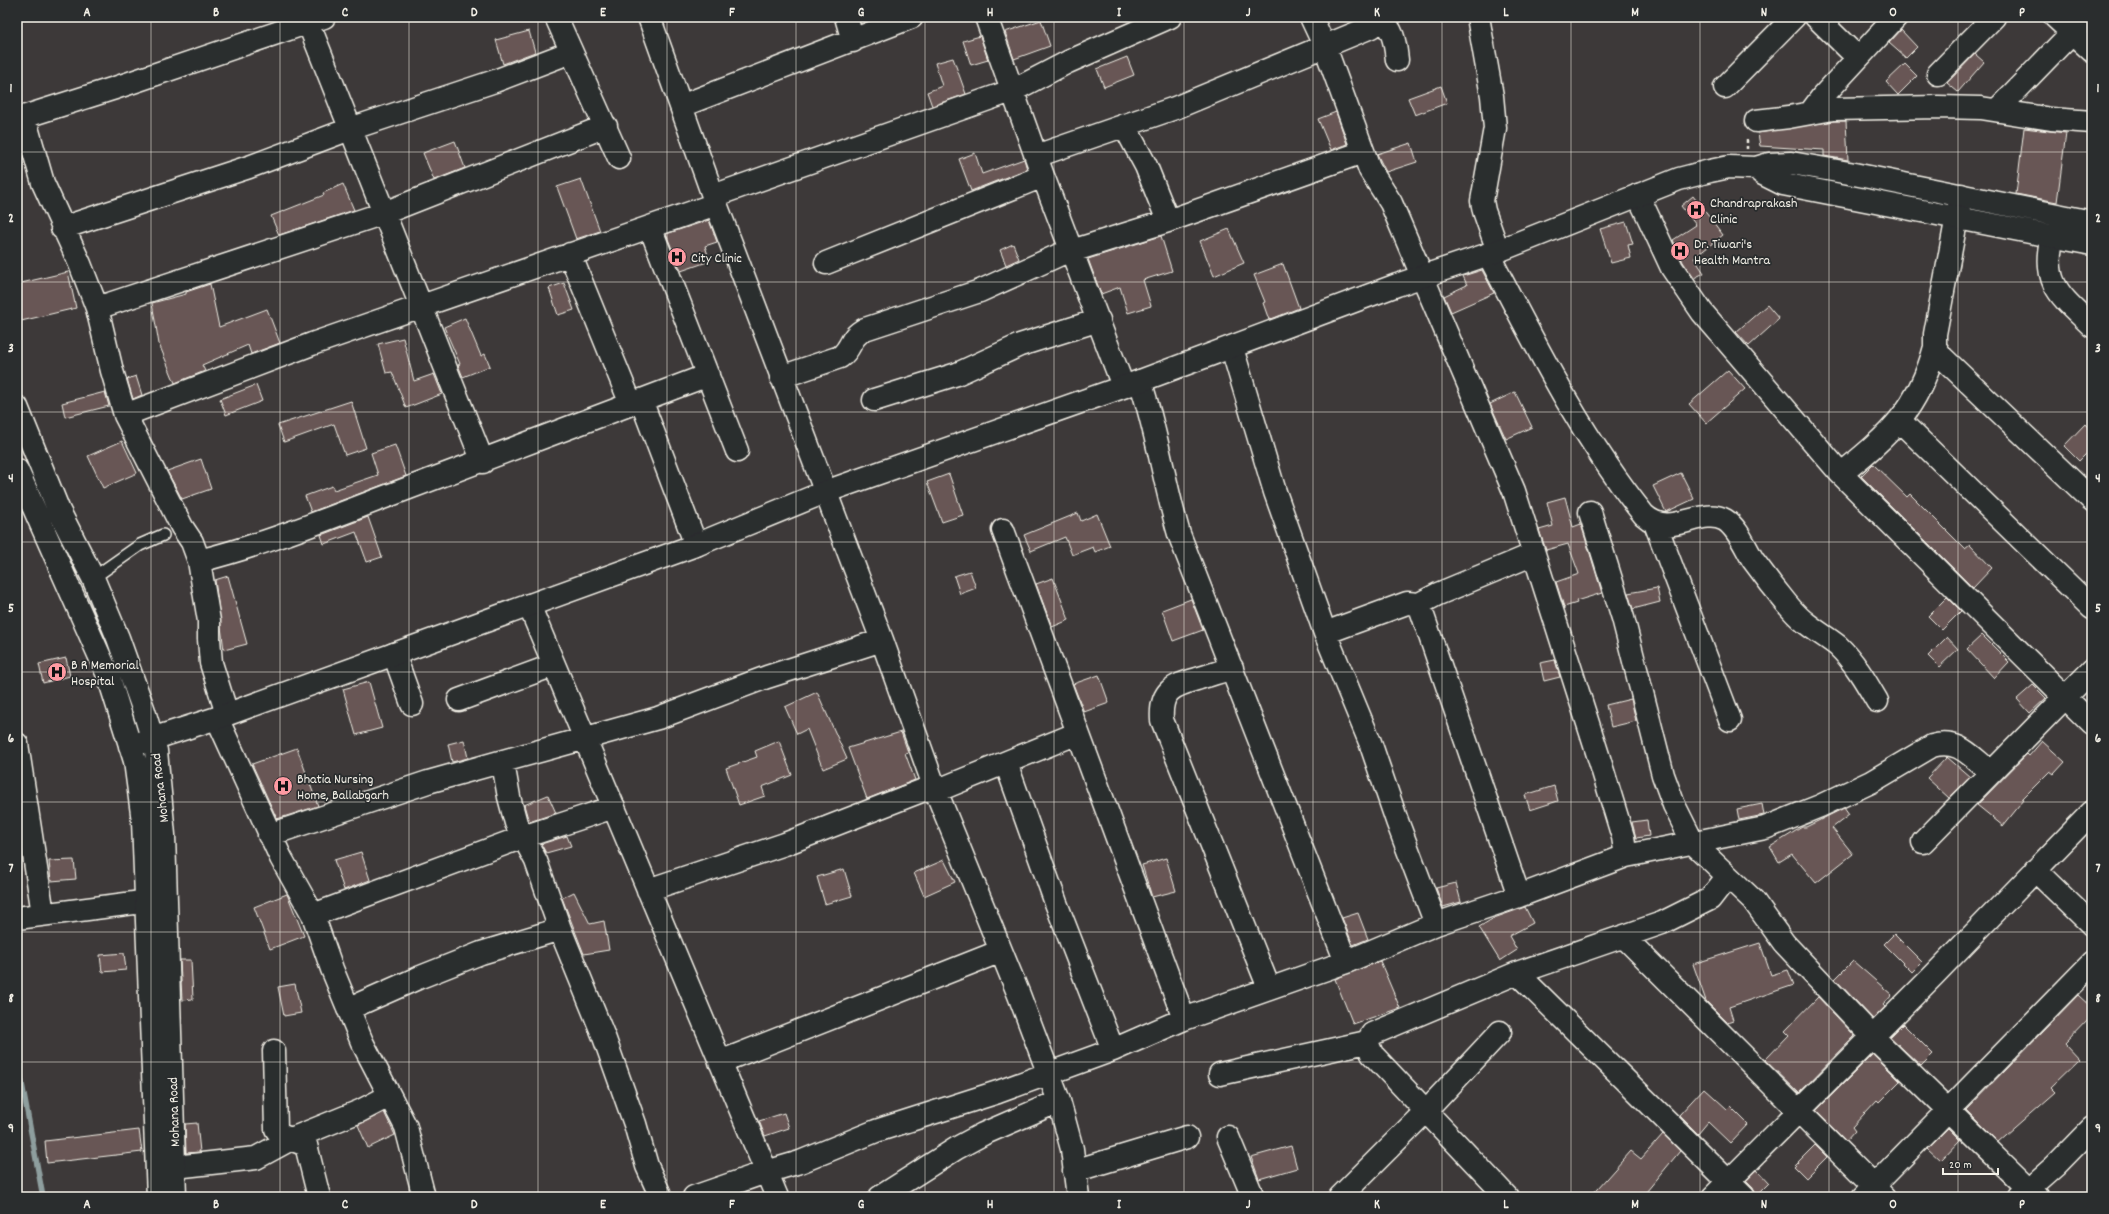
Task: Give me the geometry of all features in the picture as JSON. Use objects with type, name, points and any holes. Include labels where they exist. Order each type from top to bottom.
[{"type":"street","points":[[556,17],[619,158]]},
{"type":"street","points":[[649,17],[682,106],[714,200],[882,640],[935,788],[1001,951],[1059,1101],[1072,1149],[1078,1197]]},
{"type":"street","points":[[846,17],[853,41]]},
{"type":"street","points":[[682,106],[912,17]]},
{"type":"street","points":[[986,17],[1014,90],[1039,166],[1099,320],[1131,384],[1151,416],[1166,489],[1179,534],[1346,962]]},
{"type":"street","points":[[126,415],[312,344],[650,227],[714,200],[1014,90],[1068,62],[1170,17]]},
{"type":"street","points":[[1311,17],[1325,46],[1363,152],[1375,179],[1391,203],[1507,473],[1603,770],[1623,837],[1626,856]]},
{"type":"street","points":[[1478,17],[1492,96],[1495,128],[1482,201],[1493,253],[1571,411],[1605,464],[1639,510],[1649,520],[1655,523],[1673,525],[1717,517],[1725,520],[1733,526],[1753,560],[1787,603],[1804,622],[1838,646],[1862,675],[1877,701]]},
{"type":"street","points":[[1726,87],[1794,17]]},
{"type":"street","points":[[1816,17],[1858,58]]},
{"type":"street","points":[[1810,113],[1896,17]]},
{"type":"street","points":[[1938,74],[1994,17]]},
{"type":"street","points":[[2054,17],[2092,51]]},
{"type":"street","points":[[1998,110],[2087,17]]},
{"type":"street","points":[[826,263],[1039,166],[1124,125],[1175,108],[1371,27],[1379,18],[1387,25],[1394,36],[1397,60]]},
{"type":"street","points":[[424,1197],[411,1141],[399,1112],[389,1096],[348,1009],[313,915],[269,835],[222,716],[211,663],[208,639],[209,621],[199,561],[192,542],[182,527],[126,415],[112,371],[97,308],[80,264],[62,228],[38,170],[20,118],[165,72],[316,20],[350,130],[422,306],[483,462]]},
{"type":"street","points":[[62,228],[249,167],[350,130],[495,81],[571,52]]},
{"type":"street","points":[[1756,121],[1833,109],[1906,107],[1981,108],[2051,119],[2092,122]]},
{"type":"street","points":[[1124,125],[1146,166],[1168,221]]},
{"type":"street","points":[[97,308],[384,213],[606,126]]},
{"type":"street","points":[[781,377],[840,357],[846,352],[855,335],[865,330],[993,286],[1047,260],[1072,251],[1168,221],[1363,152]]},
{"type":"street","points":[[130,746],[222,716],[696,545],[825,492],[1232,348],[1423,276],[1493,253],[1638,195],[1679,180],[1710,171],[1729,167],[1751,168],[1773,163],[1791,163],[1961,195],[2092,222]]},
{"type":"street","points":[[1751,168],[1783,184],[2092,244]]},
{"type":"street","points":[[1638,195],[1672,268],[1702,312],[1841,474],[2092,724]]},
{"type":"street","points":[[1841,474],[1874,447],[1900,421],[1909,410],[1928,374],[1935,347],[1935,334],[1958,218],[1961,195]]},
{"type":"street","points":[[650,227],[737,451]]},
{"type":"street","points":[[2053,236],[2049,253],[2051,277],[2060,295],[2092,326]]},
{"type":"street","points":[[570,254],[636,402],[696,545]]},
{"type":"street","points":[[874,400],[957,374],[1006,351],[1099,320]]},
{"type":"street","points":[[1935,347],[1942,357],[2092,500]]},
{"type":"street","points":[[1232,348],[1275,492],[1325,633],[1370,742],[1396,821],[1436,924]]},
{"type":"street","points":[[199,561],[263,542],[483,462],[543,437],[708,374]]},
{"type":"street","name":"Mohana Road","points":[[17,407],[59,511],[93,578],[128,665],[152,739],[162,800],[156,900],[158,1197]]},
{"type":"street","points":[[1900,421],[2092,608]]},
{"type":"street","name":"Mohana Road","points":[[17,470],[108,675],[130,746],[139,782],[143,821],[156,900],[175,1166],[175,1197]]},
{"type":"street","points":[[1590,512],[1623,618],[1663,775],[1674,806],[1693,843],[1727,877],[1753,900],[1784,943],[1873,1037],[1948,1110],[2028,1194],[2092,1128]]},
{"type":"street","points":[[1655,523],[1730,720]]},
{"type":"street","points":[[1003,530],[1184,1019]]},
{"type":"street","points":[[1325,633],[1407,603],[1419,604],[1438,594],[1534,554]]},
{"type":"street","points":[[529,604],[777,1197]]},
{"type":"street","points":[[1419,604],[1519,896]]},
{"type":"street","points":[[269,835],[428,782],[658,718],[767,677],[882,640]]},
{"type":"street","points":[[394,654],[412,704]]},
{"type":"street","points":[[459,700],[554,665]]},
{"type":"street","points":[[1232,668],[1179,684],[1170,690],[1164,698],[1161,709],[1162,720],[1269,988]]},
{"type":"street","points":[[1923,842],[2092,670]]},
{"type":"street","points":[[648,890],[785,844],[1006,763],[1078,733]]},
{"type":"street","points":[[694,1197],[800,1162],[876,1131],[998,1092],[1113,1050],[1184,1019],[1346,962],[1436,924],[1519,896],[1626,856],[1765,828],[1820,806],[1871,782],[1932,746],[1943,743],[1957,746],[1991,772]]},
{"type":"street","points":[[17,744],[43,914]]},
{"type":"street","points":[[503,762],[513,812],[523,837],[536,861],[560,929],[604,1037],[635,1124],[647,1166],[661,1197]]},
{"type":"street","points":[[1006,763],[1056,903],[1113,1050]]},
{"type":"street","points":[[313,915],[523,837],[614,807]]},
{"type":"street","points":[[1713,1197],[1873,1037],[2092,812]]},
{"type":"street","points":[[2035,870],[2092,925]]},
{"type":"street","points":[[1220,1074],[1367,1042],[1372,1034],[1517,973],[1662,923],[1710,899],[1727,877]]},
{"type":"street","points":[[17,918],[156,900]]},
{"type":"street","points":[[348,1009],[418,978],[481,953],[560,929]]},
{"type":"street","points":[[1624,937],[1798,1111],[1874,1193],[1948,1110],[2092,963]]},
{"type":"street","points":[[720,1062],[1001,951]]},
{"type":"street","points":[[1517,973],[1744,1197]]},
{"type":"street","points":[[1340,1197],[1425,1112],[1500,1032]]},
{"type":"street","points":[[1367,1042],[1372,1054],[1425,1112],[1507,1197]]},
{"type":"street","points":[[274,1051],[276,1129],[280,1135],[304,1143],[308,1148],[319,1197]]},
{"type":"street","points":[[175,1166],[256,1158],[292,1139],[360,1111],[389,1096]]},
{"type":"street","points":[[880,1197],[957,1148],[983,1134],[1059,1101]]},
{"type":"street","points":[[1074,1171],[1187,1137]]},
{"type":"street","points":[[1228,1137],[1253,1197]]},
{"type":"lane","points":[[93,578],[140,545],[163,535]]},
{"type":"path","points":[[1751,168],[1748,129],[1756,121]]},
{"type":"building","points":[[1041,20],[1050,46],[1014,59],[1005,32]]},
{"type":"building","points":[[1901,30],[1917,47],[1906,58],[1889,43]]},
{"type":"building","points":[[529,31],[535,52],[503,64],[496,40]]},
{"type":"building","points":[[980,36],[988,60],[971,65],[963,41]]},
{"type":"building","points":[[1975,54],[1984,62],[1958,92],[1947,83]]},
{"type":"building","points":[[1127,57],[1134,75],[1104,87],[1097,69]]},
{"type":"building","points":[[953,58],[966,94],[932,106],[927,92],[942,86],[935,63]]},
{"type":"building","points":[[1905,64],[1917,76],[1898,95],[1886,82]]},
{"type":"building","points":[[1441,86],[1447,103],[1415,115],[1408,98]]},
{"type":"building","points":[[1336,112],[1347,144],[1331,150],[1318,119]]},
{"type":"building","points":[[1834,121],[1846,121],[1848,160],[1824,156],[1824,150],[1760,146],[1758,133]]},
{"type":"building","points":[[2024,128],[2066,133],[2057,202],[2016,194]]},
{"type":"building","points":[[455,141],[465,168],[434,180],[423,153]]},
{"type":"building","points":[[1411,143],[1417,162],[1386,172],[1377,154]]},
{"type":"building","points":[[975,153],[982,174],[1024,159],[1027,169],[971,191],[959,159]]},
{"type":"building","points":[[581,179],[600,231],[576,239],[557,187]]},
{"type":"building","points":[[343,184],[354,210],[279,235],[271,216],[324,195],[323,193]]},
{"type":"building","points":[[1693,196],[1723,235],[1694,258],[1704,273],[1694,278],[1683,262],[1673,240],[1696,225],[1681,206]]},
{"type":"building","points":[[709,220],[717,242],[705,246],[710,261],[681,271],[666,234]]},
{"type":"building","points":[[1626,222],[1633,244],[1628,245],[1631,258],[1611,263],[1600,229]]},
{"type":"building","points":[[1229,229],[1244,263],[1214,276],[1200,241]]},
{"type":"building","points":[[1161,236],[1172,271],[1143,280],[1151,306],[1128,313],[1120,287],[1101,294],[1088,259]]},
{"type":"building","points":[[1013,244],[1019,259],[1006,265],[1000,250]]},
{"type":"building","points":[[1283,264],[1299,308],[1269,320],[1263,303],[1265,302],[1254,275]]},
{"type":"building","points":[[1482,270],[1494,293],[1451,312],[1444,296],[1467,285],[1463,276]]},
{"type":"building","points":[[68,272],[76,308],[17,322],[17,284]]},
{"type":"building","points":[[564,283],[574,310],[558,315],[549,288]]},
{"type":"building","points":[[210,284],[219,327],[267,309],[280,343],[251,354],[248,345],[202,365],[205,371],[175,383],[159,344],[152,303],[186,294],[186,292]]},
{"type":"building","points":[[1767,305],[1779,319],[1749,346],[1736,332]]},
{"type":"building","points":[[465,318],[481,356],[485,354],[490,366],[463,377],[458,365],[460,364],[444,327]]},
{"type":"building","points":[[403,338],[414,381],[434,374],[442,394],[406,408],[392,372],[386,373],[378,344]]},
{"type":"building","points":[[1728,370],[1745,389],[1706,423],[1689,404]]},
{"type":"building","points":[[136,376],[142,395],[133,399],[127,379]]},
{"type":"building","points":[[256,385],[262,401],[226,415],[220,399]]},
{"type":"building","points":[[105,392],[109,406],[65,417],[62,403]]},
{"type":"building","points":[[1515,392],[1532,427],[1506,439],[1490,404]]},
{"type":"building","points":[[351,401],[366,448],[345,455],[334,424],[284,442],[278,425]]},
{"type":"building","points":[[2085,424],[2092,432],[2092,448],[2079,461],[2064,446]]},
{"type":"building","points":[[122,441],[137,473],[103,488],[88,456]]},
{"type":"building","points":[[395,445],[406,476],[311,512],[305,496],[332,486],[334,490],[378,475],[371,453]]},
{"type":"building","points":[[201,459],[211,489],[182,499],[167,471]]},
{"type":"building","points":[[1873,464],[1907,497],[1910,494],[1965,549],[1970,545],[1992,568],[1973,588],[1861,476]]},
{"type":"building","points":[[1681,473],[1694,499],[1666,512],[1653,486]]},
{"type":"building","points":[[949,474],[963,515],[942,522],[927,482]]},
{"type":"building","points":[[1565,497],[1573,527],[1581,524],[1602,593],[1576,601],[1577,603],[1564,607],[1556,582],[1579,574],[1568,544],[1546,550],[1539,530],[1553,526],[1547,502]]},
{"type":"building","points":[[1078,513],[1081,521],[1097,514],[1110,546],[1095,552],[1093,547],[1072,555],[1065,537],[1031,551],[1024,535]]},
{"type":"building","points":[[368,517],[382,557],[367,562],[356,532],[324,544],[321,535]]},
{"type":"building","points":[[970,571],[976,588],[960,594],[954,576]]},
{"type":"building","points":[[228,576],[247,644],[224,650],[215,580]]},
{"type":"building","points":[[1053,578],[1069,620],[1052,627],[1036,584]]},
{"type":"building","points":[[1657,588],[1660,602],[1633,609],[1628,593]]},
{"type":"building","points":[[1947,597],[1961,611],[1942,630],[1928,616]]},
{"type":"building","points":[[1191,599],[1203,630],[1173,641],[1162,610]]},
{"type":"building","points":[[1982,635],[2009,662],[1994,678],[1967,649]]},
{"type":"building","points":[[1947,637],[1958,649],[1939,667],[1928,656]]},
{"type":"building","points":[[66,658],[70,676],[43,683],[39,664]]},
{"type":"building","points":[[1555,660],[1560,677],[1544,681],[1540,663]]},
{"type":"building","points":[[1099,675],[1109,703],[1084,712],[1073,684]]},
{"type":"building","points":[[369,682],[382,728],[356,735],[343,689]]},
{"type":"building","points":[[2033,685],[2046,698],[2030,713],[2017,699]]},
{"type":"building","points":[[817,692],[847,759],[823,769],[807,729],[797,734],[785,707]]},
{"type":"building","points":[[1631,699],[1636,721],[1611,727],[1606,705]]},
{"type":"building","points":[[901,732],[908,752],[905,753],[915,780],[867,799],[848,748]]},
{"type":"building","points":[[464,740],[468,758],[452,762],[448,744]]},
{"type":"building","points":[[779,741],[792,775],[762,787],[765,796],[739,805],[726,768],[757,757],[755,751]]},
{"type":"building","points":[[2042,741],[2065,762],[2054,774],[2050,771],[2022,799],[2024,800],[2003,826],[1977,805],[2027,754],[2029,756]]},
{"type":"building","points":[[297,748],[318,806],[277,819],[252,764]]},
{"type":"building","points":[[1947,757],[1970,777],[1949,798],[1927,778]]},
{"type":"building","points":[[1554,786],[1558,801],[1530,810],[1525,795]]},
{"type":"building","points":[[548,795],[556,813],[529,822],[524,805]]},
{"type":"building","points":[[1762,804],[1764,815],[1739,820],[1737,809]]},
{"type":"building","points":[[1844,808],[1849,815],[1832,828],[1853,854],[1816,883],[1792,854],[1779,862],[1770,847],[1802,827],[1806,827]]},
{"type":"building","points":[[1647,820],[1649,836],[1636,838],[1632,822]]},
{"type":"building","points":[[567,836],[571,846],[546,853],[541,844]]},
{"type":"building","points":[[361,852],[370,880],[344,890],[334,860]]},
{"type":"building","points":[[1166,858],[1176,891],[1152,897],[1142,865]]},
{"type":"building","points":[[74,860],[76,879],[51,881],[49,861]]},
{"type":"building","points":[[944,860],[955,882],[924,896],[914,873]]},
{"type":"building","points":[[844,869],[852,896],[825,904],[817,877]]},
{"type":"building","points":[[1456,883],[1461,902],[1443,907],[1436,888]]},
{"type":"building","points":[[574,892],[590,924],[604,921],[609,950],[584,954],[562,898]]},
{"type":"building","points":[[287,894],[304,936],[270,949],[254,907]]},
{"type":"building","points":[[1525,907],[1533,923],[1509,936],[1517,950],[1500,961],[1479,927],[1494,918]]},
{"type":"building","points":[[1358,913],[1368,939],[1353,945],[1342,918]]},
{"type":"building","points":[[1894,934],[1922,962],[1912,972],[1884,944]]},
{"type":"building","points":[[1760,943],[1771,975],[1788,970],[1794,985],[1729,1007],[1733,1020],[1727,1022],[1706,1001],[1693,964]]},
{"type":"building","points":[[124,953],[126,970],[102,972],[100,955]]},
{"type":"building","points":[[180,960],[191,960],[193,999],[182,1000]]},
{"type":"building","points":[[1380,961],[1400,1008],[1353,1024],[1335,979]]},
{"type":"building","points":[[1853,961],[1892,995],[1883,1005],[1885,1007],[1873,1019],[1835,979]]},
{"type":"building","points":[[295,984],[301,1013],[284,1016],[278,987]]},
{"type":"building","points":[[2078,995],[2092,1008],[2092,1016],[2065,1044],[2079,1059],[2050,1087],[2055,1092],[1998,1142],[1966,1110]]},
{"type":"building","points":[[1818,997],[1855,1036],[1799,1093],[1765,1060],[1789,1035],[1785,1031]]},
{"type":"building","points":[[1903,1024],[1933,1054],[1921,1066],[1890,1037]]},
{"type":"building","points":[[1873,1054],[1900,1081],[1879,1102],[1877,1100],[1852,1127],[1855,1131],[1846,1141],[1816,1111]]},
{"type":"building","points":[[1704,1088],[1727,1109],[1730,1106],[1748,1124],[1730,1143],[1708,1122],[1698,1134],[1679,1115]]},
{"type":"building","points":[[384,1112],[395,1135],[368,1148],[358,1125]]},
{"type":"building","points":[[784,1113],[789,1128],[765,1136],[759,1121]]},
{"type":"building","points":[[197,1123],[200,1152],[186,1153],[185,1124]]},
{"type":"building","points":[[1948,1128],[1960,1140],[1941,1160],[1928,1148]]},
{"type":"building","points":[[139,1130],[142,1152],[47,1163],[45,1141]]},
{"type":"building","points":[[1663,1134],[1680,1151],[1642,1197],[1590,1197],[1631,1151],[1641,1159]]},
{"type":"building","points":[[1815,1145],[1827,1157],[1806,1178],[1794,1166]]},
{"type":"building","points":[[1291,1146],[1297,1168],[1259,1179],[1251,1157]]},
{"type":"building","points":[[1757,1170],[1769,1183],[1756,1196],[1753,1188],[1746,1181]]},
{"type":"waterway","points":[[17,1057],[43,1197]]},
{"type":"place","name":"Chandraprakash Clinic","points":[[1696,210]]},
{"type":"place","name":"Dr. Tiwari's Health Mantra","points":[[1680,251]]},
{"type":"place","name":"City Clinic","points":[[677,257]]},
{"type":"place","name":"B R Memorial Hospital","points":[[57,672]]},
{"type":"place","name":"Bhatia Nursing Home, Ballabgarh","points":[[283,786]]}]
